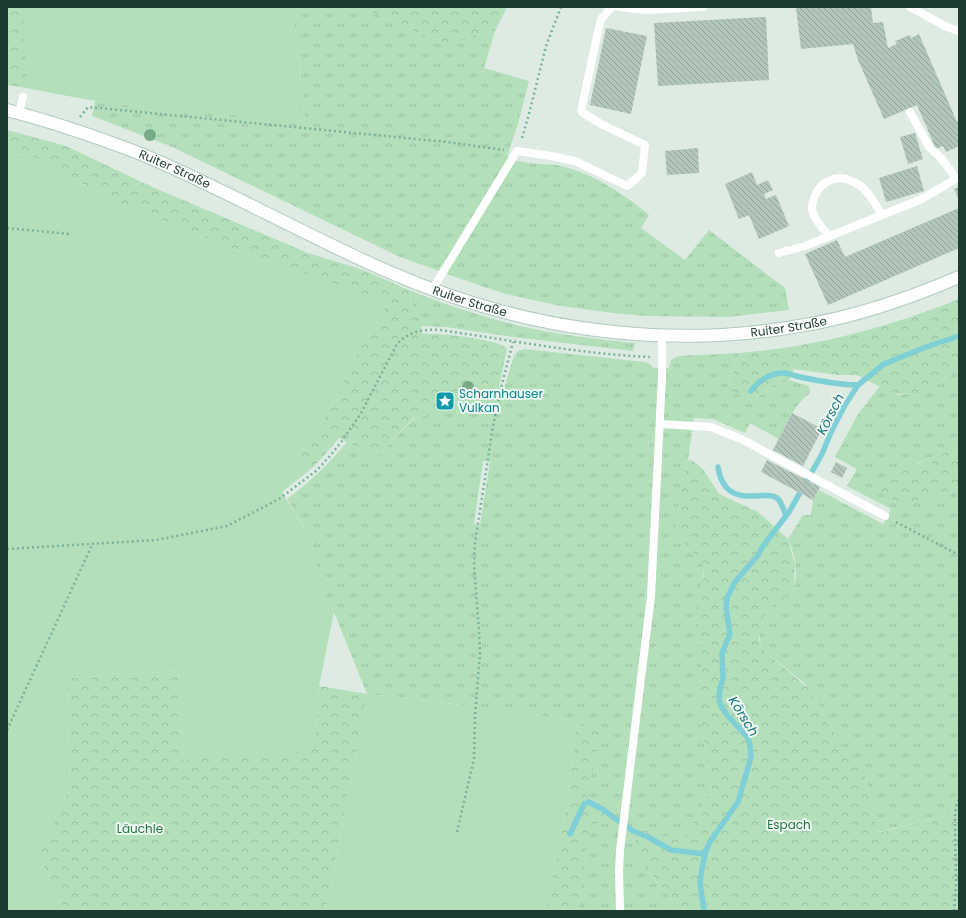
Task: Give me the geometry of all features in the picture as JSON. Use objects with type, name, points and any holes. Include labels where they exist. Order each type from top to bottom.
[{"type":"main road","name":"Ruiter Straße","points":[[13,111],[71,128],[143,155],[372,265],[432,290],[477,305],[532,319],[604,331],[662,335],[735,334],[806,325],[881,306],[959,277]]},
{"type":"lane","points":[[432,290],[516,151],[575,161],[625,185],[630,184],[642,174],[645,145],[601,124],[581,111],[600,22],[612,7]]},
{"type":"lane","points":[[619,7],[650,10],[703,7]]},
{"type":"lane","points":[[910,7],[947,27],[959,31]]},
{"type":"lane","points":[[13,111],[23,97]]},
{"type":"lane","points":[[779,253],[805,246],[881,214],[922,199],[958,177],[929,147],[910,112]]},
{"type":"lane","points":[[829,236],[816,220],[812,207],[818,188],[828,180],[843,178],[856,183],[866,191],[881,214]]},
{"type":"lane","points":[[620,911],[619,872],[621,842],[651,596],[660,424],[662,335]]},
{"type":"lane","points":[[660,424],[715,428],[741,439],[885,516]]},
{"type":"path","points":[[71,128],[88,107],[348,134],[447,142],[516,151],[529,114],[546,46],[561,7]]},
{"type":"path","points":[[74,113],[88,118]]},
{"type":"path","points":[[7,228],[69,234]]},
{"type":"path","points":[[7,549],[156,540],[227,526],[279,499],[316,470],[336,448],[361,413],[397,344],[404,337],[422,330],[440,330],[513,342],[619,355],[662,357]]},
{"type":"path","points":[[457,832],[474,759],[475,717],[480,653],[474,565],[475,543],[493,426],[513,342]]},
{"type":"path","points":[[885,516],[959,555]]},
{"type":"path","points":[[7,730],[93,543]]},
{"type":"path","points":[[954,911],[956,884],[955,816],[956,806],[959,799]]},
{"type":"green space","points":[[7,7],[67,7],[27,88],[7,85]]},
{"type":"green space","points":[[23,7],[293,7],[305,121],[132,106],[87,100],[27,88]]},
{"type":"green space","points":[[293,7],[359,7],[449,46],[477,34],[495,31],[484,68],[529,81],[519,120],[507,157],[517,161],[534,164],[561,166],[597,179],[619,192],[649,215],[641,228],[685,260],[709,230],[785,288],[789,310],[728,317],[646,316],[561,306],[506,294],[400,257],[170,146],[92,116],[95,101],[305,121]]},
{"type":"green space","points":[[359,7],[507,7],[495,31],[477,34],[449,46]]},
{"type":"green space","points":[[7,130],[66,146],[150,186],[308,253],[363,270],[411,291],[410,301],[420,317],[422,334],[440,334],[479,339],[507,348],[499,387],[475,395],[436,398],[425,418],[414,417],[377,457],[339,438],[311,469],[299,455],[318,430],[357,355],[387,305],[354,290],[256,258],[111,200],[28,154],[7,155]]},
{"type":"green space","points":[[28,154],[111,200],[256,258],[355,290],[387,305],[357,355],[318,430],[299,455],[311,469],[282,492],[312,541],[321,588],[334,612],[319,686],[316,733],[302,751],[183,760],[178,671],[67,678],[70,787],[38,855],[65,911],[7,911],[7,155]]},
{"type":"green space","points":[[411,291],[473,313],[527,328],[573,336],[635,343],[633,351],[513,337],[446,327],[420,326],[420,317],[410,301]]},
{"type":"green space","points":[[959,299],[959,369],[926,391],[920,393],[895,394],[857,375],[838,375],[794,369],[789,380],[770,387],[753,401],[727,389],[740,353],[824,341],[879,327]]},
{"type":"green space","points":[[525,349],[644,362],[653,368],[669,368],[671,360],[678,356],[740,353],[727,388],[753,401],[770,387],[789,380],[809,386],[810,393],[795,408],[779,439],[750,423],[745,433],[713,419],[694,418],[676,528],[703,563],[704,568],[696,622],[702,670],[697,693],[699,715],[712,787],[685,840],[681,841],[640,829],[637,830],[649,873],[669,896],[678,911],[576,911],[582,897],[588,832],[592,825],[597,803],[586,795],[577,721],[472,706],[367,694],[334,612],[321,588],[312,541],[287,499],[319,472],[347,442],[377,457],[415,417],[425,418],[436,398],[475,395],[499,387],[504,388],[514,356],[518,351]],"holes":[[[483,461],[490,462],[480,525],[474,524]]]},
{"type":"green space","points":[[959,369],[959,448],[918,463],[894,477],[882,487],[938,496],[959,487],[959,812],[880,832],[877,829],[866,780],[848,756],[804,683],[763,650],[760,642],[761,626],[766,612],[793,590],[796,571],[793,551],[788,539],[803,515],[811,515],[813,500],[819,490],[883,524],[891,509],[847,486],[857,469],[835,457],[858,414],[880,386],[899,395],[926,391]]},
{"type":"green space","points":[[959,448],[959,487],[938,496],[904,504],[900,504],[881,494],[880,490],[893,477],[928,459]]},
{"type":"green space","name":"Espach","points":[[688,460],[693,461],[703,469],[719,494],[758,512],[788,539],[795,565],[794,587],[790,593],[766,612],[759,639],[760,644],[763,650],[808,688],[848,756],[865,776],[878,831],[882,832],[959,812],[959,911],[678,911],[669,896],[636,857],[634,851],[638,829],[643,829],[681,841],[685,840],[712,787],[699,715],[697,693],[702,670],[695,616],[704,573],[703,563],[679,536],[676,528],[686,463]]},
{"type":"green space","name":"Läuchle","points":[[178,671],[183,760],[316,733],[319,686],[367,694],[326,910],[331,911],[65,911],[38,855],[70,787],[67,678]]},
{"type":"green space","points":[[367,694],[472,706],[577,721],[569,788],[560,844],[545,911],[326,910]]},
{"type":"green space","points":[[577,721],[601,732],[602,734],[586,795],[594,801],[609,805],[611,808],[608,818],[589,828],[582,897],[576,911],[545,911],[560,844],[569,788]]},
{"type":"building","points":[[871,7],[873,23],[883,22],[888,48],[897,44],[895,41],[910,35],[911,38],[919,34],[957,122],[959,121],[959,146],[946,152],[943,146],[936,149],[917,105],[884,119],[858,60],[853,44],[801,49],[796,8]]},
{"type":"building","points":[[766,17],[769,80],[658,86],[654,23]]},
{"type":"building","points":[[606,28],[647,36],[631,114],[590,105]]},
{"type":"building","points":[[915,133],[923,159],[908,164],[900,137]]},
{"type":"building","points":[[698,148],[699,173],[667,175],[665,151]]},
{"type":"building","points":[[917,166],[924,191],[886,202],[879,178]]},
{"type":"building","points":[[752,172],[757,185],[768,180],[773,190],[764,194],[766,199],[776,195],[789,226],[759,239],[749,215],[739,219],[725,184]]},
{"type":"building","points":[[959,187],[959,200],[954,189]]},
{"type":"building","points":[[959,208],[959,248],[828,305],[805,254],[837,240],[845,257]]},
{"type":"building","points":[[792,413],[822,429],[803,466],[773,450]]},
{"type":"building","points":[[767,460],[820,487],[813,500],[761,472]]},
{"type":"building","points":[[836,462],[847,468],[842,478],[831,472]]},
{"type":"waterway","name":"Körsch","points":[[704,911],[700,883],[705,854],[709,843],[738,802],[751,757],[748,738],[727,715],[721,706],[719,699],[723,679],[722,653],[730,634],[726,608],[727,598],[735,582],[758,555],[763,546],[789,512],[822,454],[845,405],[858,385],[884,364],[926,347],[959,336]]},
{"type":"waterway","name":"Körsch","points":[[751,391],[765,378],[779,373],[829,382],[858,385]]},
{"type":"waterway","name":"Körsch","points":[[718,467],[723,482],[732,492],[747,496],[773,496],[778,499],[782,505],[786,516]]},
{"type":"waterway","points":[[570,834],[584,804],[589,802],[602,809],[633,831],[648,837],[671,850],[705,854]]},
{"type":"place","name":"Scharnhauser Vulkan","points":[[445,401]]}]
